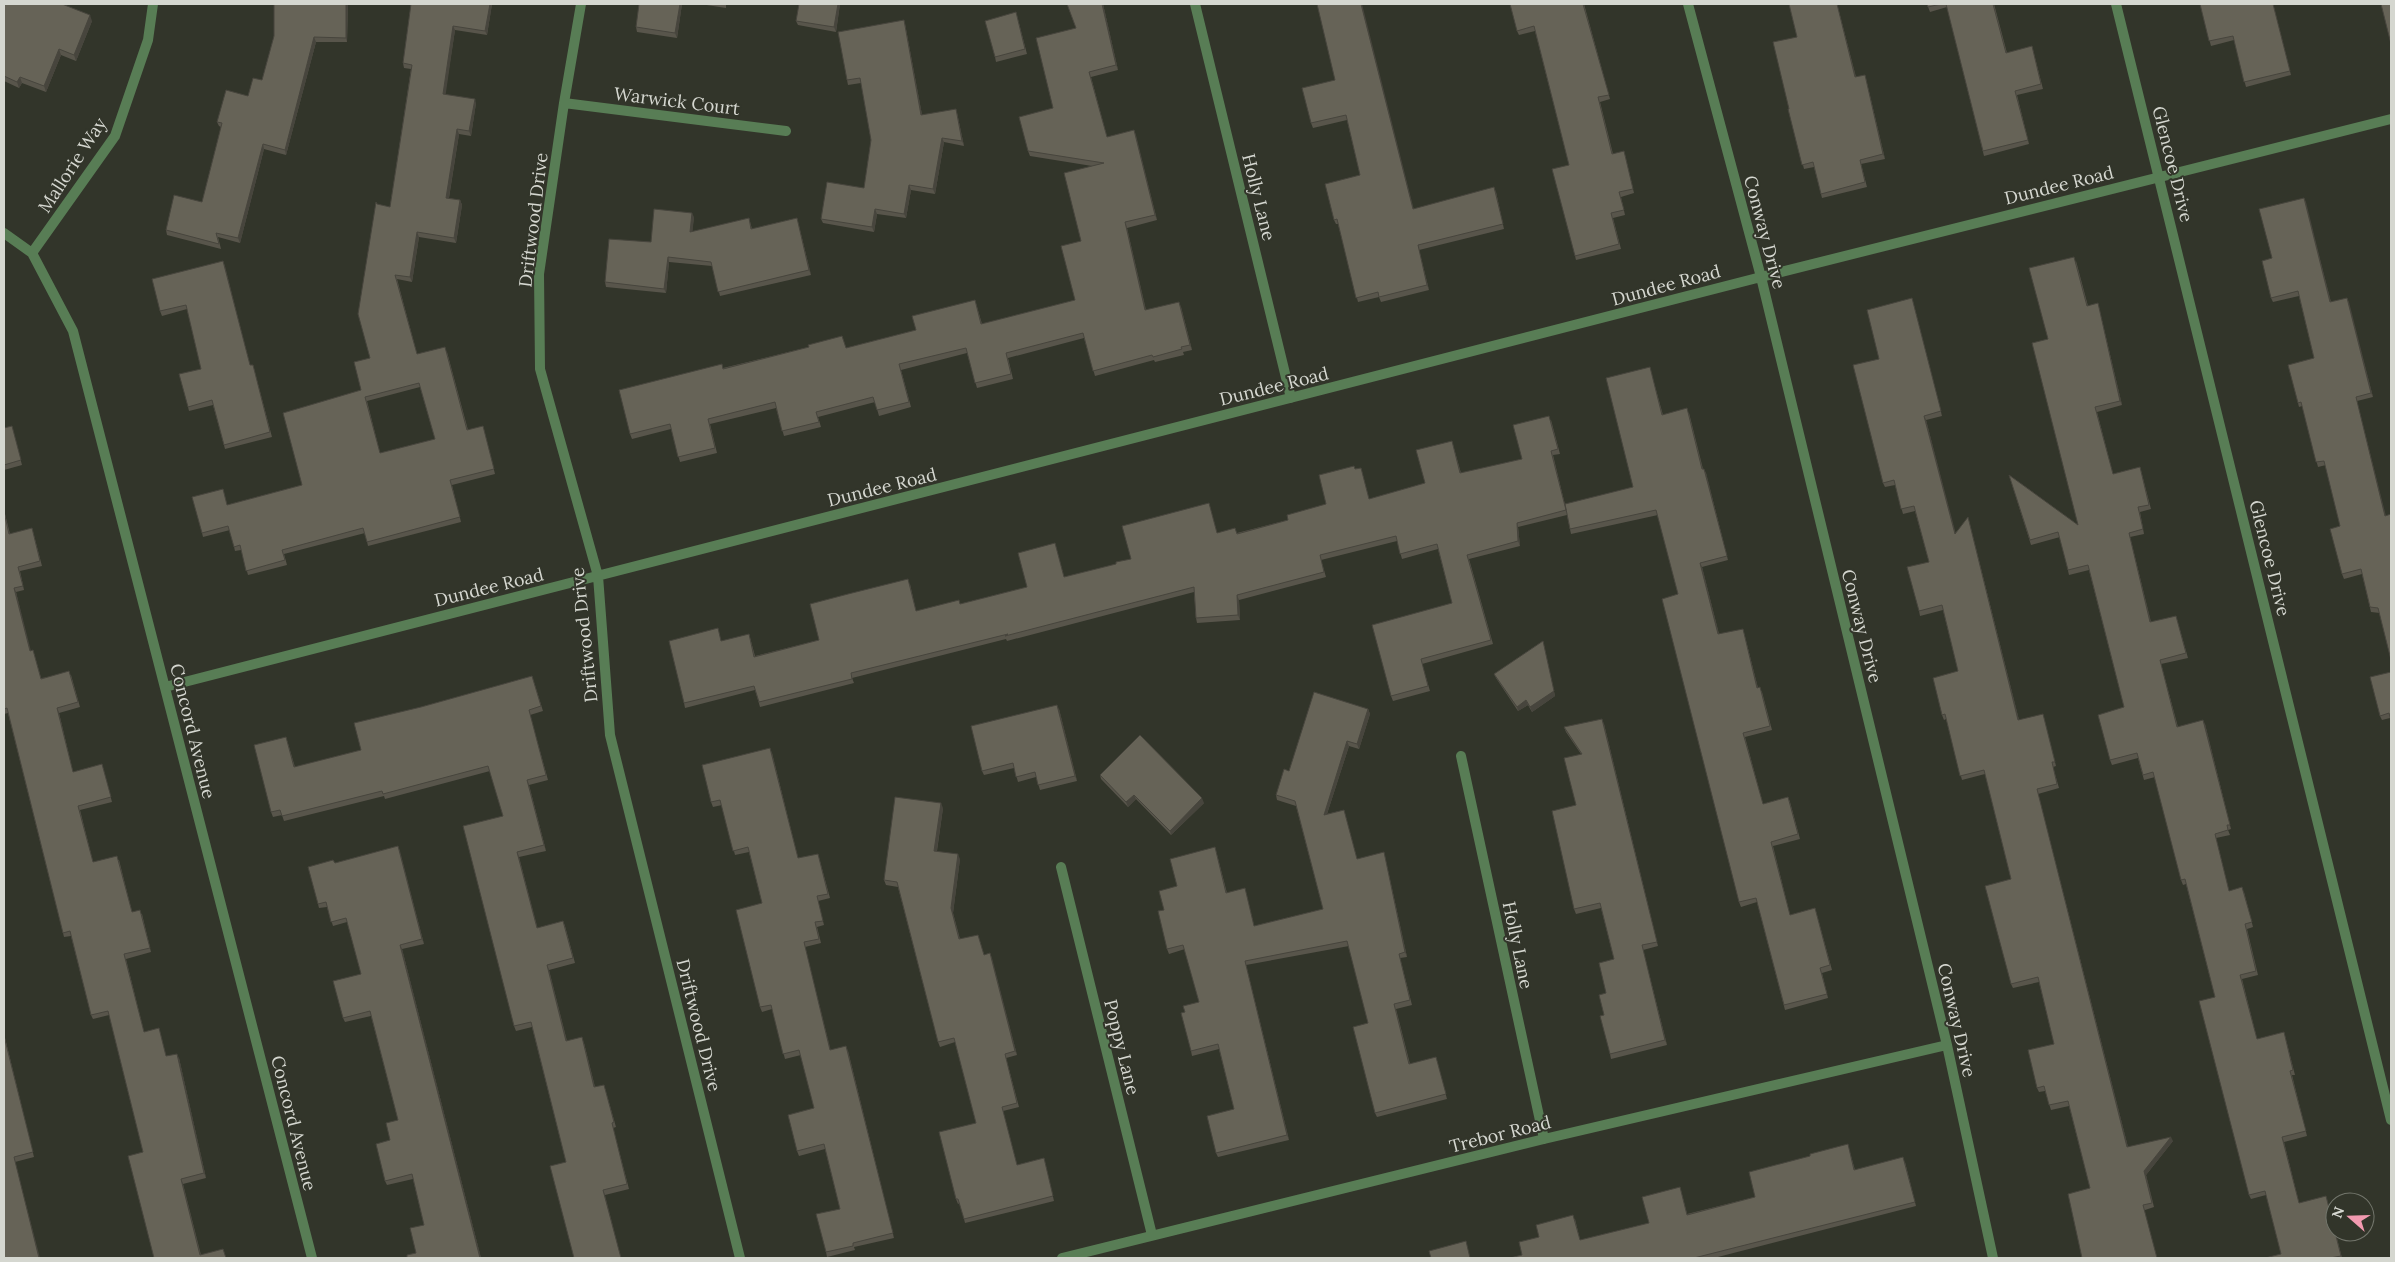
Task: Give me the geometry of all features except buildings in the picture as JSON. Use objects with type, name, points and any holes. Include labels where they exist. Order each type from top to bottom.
[{"type":"street","name":"Mallorie Way","points":[[32,253],[115,136],[148,40],[153,4]]},
{"type":"street","name":"Driftwood Drive","points":[[581,4],[564,103],[540,274],[540,369],[598,576],[610,735],[740,1258]]},
{"type":"street","name":"Holly Lane","points":[[1195,4],[1292,398]]},
{"type":"street","name":"Conway Drive","points":[[1688,4],[1760,277],[1947,1045],[1993,1258]]},
{"type":"street","name":"Glencoe Drive","points":[[2116,4],[2160,176],[2391,1120]]},
{"type":"street","name":"Warwick Court","points":[[564,103],[786,130]]},
{"type":"street","name":"Dundee Road","points":[[165,687],[1760,277],[2391,119]]},
{"type":"street","name":"Concord Avenue","points":[[4,233],[32,253],[73,331],[312,1258]]},
{"type":"street","name":"Holly Lane","points":[[1461,756],[1544,1140]]},
{"type":"street","name":"Poppy Lane","points":[[1061,867],[1152,1236]]},
{"type":"street","name":"Trebor Road","points":[[1062,1258],[1544,1140],[1947,1045]]}]
